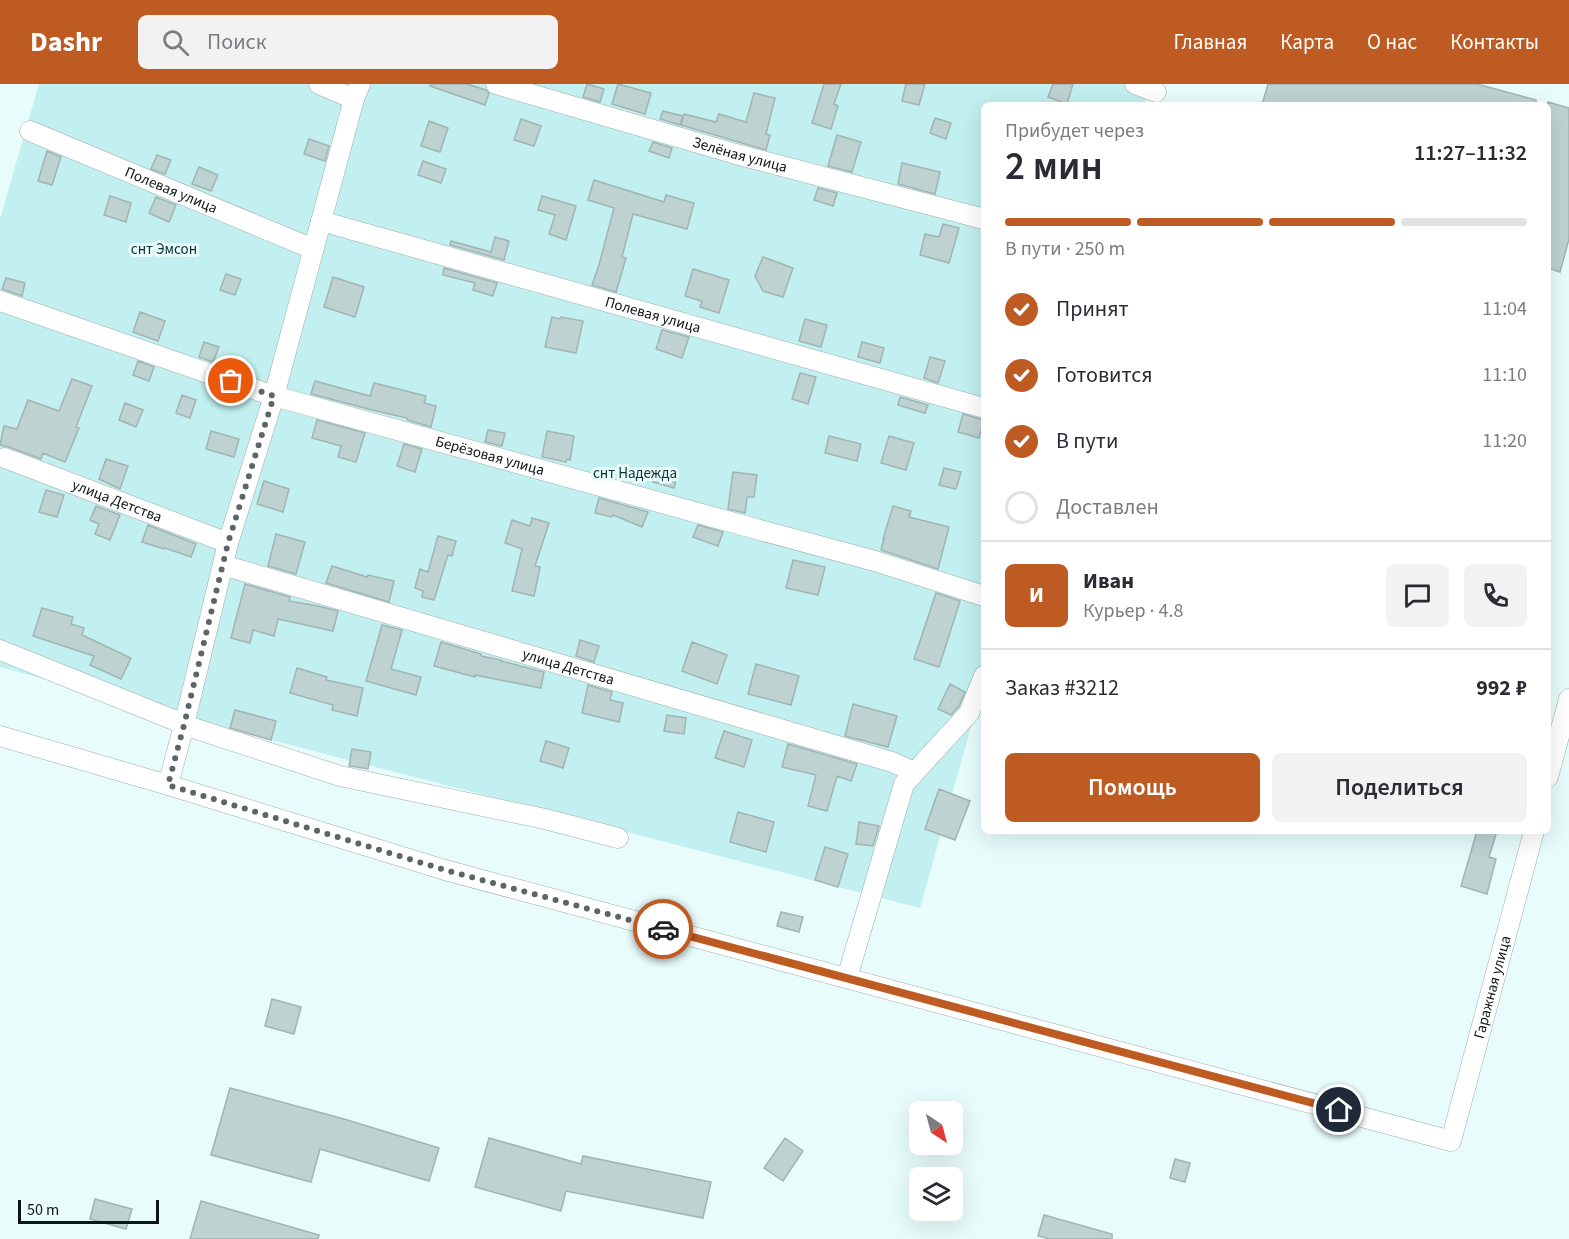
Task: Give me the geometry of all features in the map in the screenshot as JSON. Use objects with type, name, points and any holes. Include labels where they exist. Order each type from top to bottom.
[{"type":"street","points":[[168,785],[228,543],[274,396],[357,91],[319,84]]},
{"type":"street","name":"Зелёная улица","points":[[496,84],[736,154],[981,218]]},
{"type":"street","points":[[1135,84],[1156,94]]},
{"type":"street","name":"Полевая улица","points":[[30,131],[313,249]]},
{"type":"street","name":"Полевая улица","points":[[321,221],[981,407]]},
{"type":"street","name":"Берёзовая улица","points":[[0,301],[274,396],[875,561],[981,595]]},
{"type":"street","name":"улица Детства","points":[[5,458],[228,543]]},
{"type":"street","name":"улица Детства","points":[[223,566],[892,762],[914,772]]},
{"type":"street","points":[[0,650],[184,725],[340,776],[545,819],[618,838]]},
{"type":"street","points":[[0,736],[445,870],[847,978],[904,784],[969,713],[981,683]]},
{"type":"street","points":[[1551,766],[1569,699]]},
{"type":"street","name":"Гаражная улица","points":[[847,978],[1451,1140],[1533,834]]},
{"type":"green space","name":"снт Надежда","points":[[39,84],[1150,84],[1145,102],[981,102],[981,692],[920,908],[271,740],[0,667],[0,219]]},
{"type":"building","points":[[431,84],[467,84],[489,93],[485,105],[430,86]]},
{"type":"building","points":[[587,84],[604,89],[600,102],[583,97]]},
{"type":"building","points":[[618,84],[651,93],[645,114],[612,104]]},
{"type":"building","points":[[824,84],[841,84],[834,104],[838,106],[831,129],[812,123]]},
{"type":"building","points":[[906,84],[925,84],[919,105],[902,101]]},
{"type":"building","points":[[1053,84],[1073,84],[1068,102],[1048,97]]},
{"type":"building","points":[[1268,84],[1477,84],[1536,100],[1536,102],[1263,102]]},
{"type":"building","points":[[754,93],[775,98],[766,134],[770,135],[766,150],[681,125],[684,114],[716,122],[719,114],[746,122]]},
{"type":"building","points":[[1551,103],[1569,108],[1569,239],[1560,272],[1551,269]]},
{"type":"building","points":[[663,111],[683,116],[680,125],[660,119]]},
{"type":"building","points":[[935,118],[951,123],[946,139],[930,133]]},
{"type":"building","points":[[521,119],[541,126],[534,146],[514,140]]},
{"type":"building","points":[[429,121],[448,128],[440,152],[421,146]]},
{"type":"building","points":[[837,135],[861,142],[852,172],[828,166]]},
{"type":"building","points":[[309,139],[329,146],[325,161],[304,154]]},
{"type":"building","points":[[653,142],[672,148],[669,158],[649,151]]},
{"type":"building","points":[[47,151],[61,157],[52,185],[38,181]]},
{"type":"building","points":[[157,155],[171,160],[165,174],[151,169]]},
{"type":"building","points":[[423,161],[446,169],[441,183],[418,175]]},
{"type":"building","points":[[902,163],[940,172],[935,194],[898,184]]},
{"type":"building","points":[[199,167],[218,175],[211,191],[192,184]]},
{"type":"building","points":[[594,180],[664,202],[666,195],[694,203],[687,229],[633,214],[622,257],[626,258],[616,292],[592,285],[614,208],[588,200]]},
{"type":"building","points":[[818,188],[837,193],[833,206],[814,200]]},
{"type":"building","points":[[110,196],[131,203],[126,222],[104,215]]},
{"type":"building","points":[[542,196],[576,206],[566,240],[549,234],[555,215],[538,210]]},
{"type":"building","points":[[156,197],[176,205],[169,222],[149,213]]},
{"type":"building","points":[[943,224],[959,228],[949,263],[920,255],[925,234],[939,237]]},
{"type":"building","points":[[495,237],[509,241],[504,260],[450,245],[451,241],[491,252]]},
{"type":"building","points":[[763,257],[793,268],[783,297],[763,291],[755,276]]},
{"type":"building","points":[[444,268],[497,283],[493,296],[473,290],[475,283],[443,275]]},
{"type":"building","points":[[693,269],[729,280],[719,313],[700,307],[702,301],[685,296]]},
{"type":"building","points":[[226,274],[241,279],[235,295],[220,290]]},
{"type":"building","points":[[333,277],[364,287],[355,317],[324,307]]},
{"type":"building","points":[[6,278],[25,283],[22,296],[2,289]]},
{"type":"building","points":[[140,312],[165,321],[158,341],[133,332]]},
{"type":"building","points":[[552,317],[583,321],[576,353],[545,347]]},
{"type":"building","points":[[805,319],[827,325],[821,347],[799,341]]},
{"type":"building","points":[[662,330],[689,337],[682,358],[656,349]]},
{"type":"building","points":[[204,342],[219,347],[213,362],[199,357]]},
{"type":"building","points":[[862,342],[884,348],[880,363],[858,357]]},
{"type":"building","points":[[930,357],[945,361],[938,383],[924,378]]},
{"type":"building","points":[[138,361],[154,367],[149,381],[133,375]]},
{"type":"building","points":[[800,373],[816,377],[808,404],[792,399]]},
{"type":"building","points":[[72,379],[92,386],[76,427],[79,428],[65,462],[43,453],[41,459],[0,445],[4,426],[17,429],[28,400],[59,411]]},
{"type":"building","points":[[315,381],[370,396],[374,383],[426,396],[424,403],[436,406],[431,427],[407,420],[407,418],[311,394]]},
{"type":"building","points":[[182,395],[196,400],[190,418],[176,413]]},
{"type":"building","points":[[900,397],[928,405],[925,413],[898,405]]},
{"type":"building","points":[[125,403],[143,410],[136,427],[119,420]]},
{"type":"building","points":[[963,414],[981,419],[979,438],[958,432]]},
{"type":"building","points":[[317,420],[365,433],[356,462],[338,457],[341,446],[312,438]]},
{"type":"building","points":[[488,430],[505,433],[502,446],[485,442]]},
{"type":"building","points":[[211,431],[239,439],[234,457],[206,449]]},
{"type":"building","points":[[547,431],[574,436],[570,460],[567,459],[566,462],[542,457]]},
{"type":"building","points":[[829,436],[861,444],[857,461],[825,453]]},
{"type":"building","points":[[889,436],[914,443],[906,470],[881,463]]},
{"type":"building","points":[[404,444],[422,449],[415,472],[397,466]]},
{"type":"building","points":[[106,459],[128,466],[120,489],[99,479]]},
{"type":"building","points":[[657,467],[678,472],[674,488],[653,482]]},
{"type":"building","points":[[944,468],[961,472],[956,489],[939,485]]},
{"type":"building","points":[[733,472],[757,475],[754,497],[747,497],[745,513],[728,509]]},
{"type":"building","points":[[264,481],[289,489],[283,512],[257,504]]},
{"type":"building","points":[[46,490],[64,495],[57,517],[39,512]]},
{"type":"building","points":[[599,498],[648,512],[642,527],[613,515],[612,517],[595,513]]},
{"type":"building","points":[[96,506],[120,515],[110,540],[95,534],[99,524],[90,520]]},
{"type":"building","points":[[893,506],[911,511],[909,517],[949,527],[938,569],[881,550]]},
{"type":"building","points":[[532,518],[549,523],[535,566],[540,567],[534,596],[512,591],[522,549],[505,543],[512,520],[530,526]]},
{"type":"building","points":[[148,525],[196,544],[191,557],[142,542]]},
{"type":"building","points":[[698,525],[723,532],[718,546],[693,537]]},
{"type":"building","points":[[276,534],[305,542],[296,574],[268,566]]},
{"type":"building","points":[[438,536],[456,541],[452,556],[448,555],[434,600],[422,597],[423,591],[415,588],[420,569],[428,572]]},
{"type":"building","points":[[793,560],[825,567],[818,595],[786,588]]},
{"type":"building","points":[[332,566],[367,577],[368,575],[394,581],[389,602],[326,583]]},
{"type":"building","points":[[245,584],[290,597],[289,601],[338,611],[333,631],[278,619],[274,636],[253,630],[250,643],[231,638]]},
{"type":"building","points":[[936,593],[960,601],[939,667],[914,659]]},
{"type":"building","points":[[42,608],[73,617],[71,624],[84,628],[82,635],[131,658],[121,679],[90,665],[94,656],[33,636]]},
{"type":"building","points":[[382,625],[402,630],[391,669],[421,677],[416,695],[366,681]]},
{"type":"building","points":[[580,640],[599,646],[594,662],[576,656]]},
{"type":"building","points":[[441,642],[481,654],[481,656],[544,672],[541,688],[475,675],[475,677],[434,666]]},
{"type":"building","points":[[692,642],[727,655],[717,684],[682,671]]},
{"type":"building","points":[[756,664],[799,676],[791,705],[748,694]]},
{"type":"building","points":[[297,668],[327,677],[326,680],[363,688],[357,716],[332,710],[333,705],[290,693]]},
{"type":"building","points":[[950,684],[965,692],[959,706],[951,715],[938,709]]},
{"type":"building","points":[[588,685],[612,692],[610,700],[623,703],[619,722],[582,713]]},
{"type":"building","points":[[853,704],[897,716],[888,747],[845,736]]},
{"type":"building","points":[[235,710],[276,721],[271,740],[230,728]]},
{"type":"building","points":[[667,715],[686,718],[684,734],[664,731]]},
{"type":"building","points":[[724,731],[752,740],[744,767],[715,758]]},
{"type":"building","points":[[546,741],[569,748],[563,768],[540,761]]},
{"type":"building","points":[[788,744],[857,764],[851,781],[837,776],[827,811],[808,806],[816,775],[782,767]]},
{"type":"building","points":[[352,749],[371,752],[368,769],[349,766]]},
{"type":"building","points":[[939,789],[970,801],[955,840],[925,829]]},
{"type":"building","points":[[738,812],[774,822],[766,852],[730,842]]},
{"type":"building","points":[[859,822],[879,826],[873,846],[856,844]]},
{"type":"building","points":[[1476,834],[1496,834],[1489,857],[1496,859],[1487,894],[1461,886]]},
{"type":"building","points":[[825,847],[848,854],[838,887],[815,880]]},
{"type":"building","points":[[781,912],[803,917],[799,932],[777,926]]},
{"type":"building","points":[[272,999],[301,1007],[294,1034],[265,1026]]},
{"type":"building","points":[[230,1088],[439,1148],[429,1181],[320,1149],[311,1182],[211,1155]]},
{"type":"building","points":[[489,1138],[581,1164],[583,1156],[711,1182],[703,1218],[566,1191],[561,1211],[475,1187]]},
{"type":"building","points":[[785,1138],[803,1151],[783,1181],[764,1168]]},
{"type":"building","points":[[1175,1159],[1190,1163],[1185,1182],[1170,1178]]},
{"type":"building","points":[[95,1199],[132,1209],[126,1229],[90,1219]]},
{"type":"building","points":[[201,1201],[319,1235],[318,1239],[190,1239]]},
{"type":"building","points":[[1044,1215],[1112,1234],[1112,1239],[1050,1239],[1038,1236]]},
{"type":"way so far","points":[[231,381],[274,396],[228,543],[168,785],[445,870],[663,929]]},
{"type":"route","points":[[663,929],[1339,1110]]},
{"type":"park label","name":"снт Эмсон","points":[[164,249]]}]
